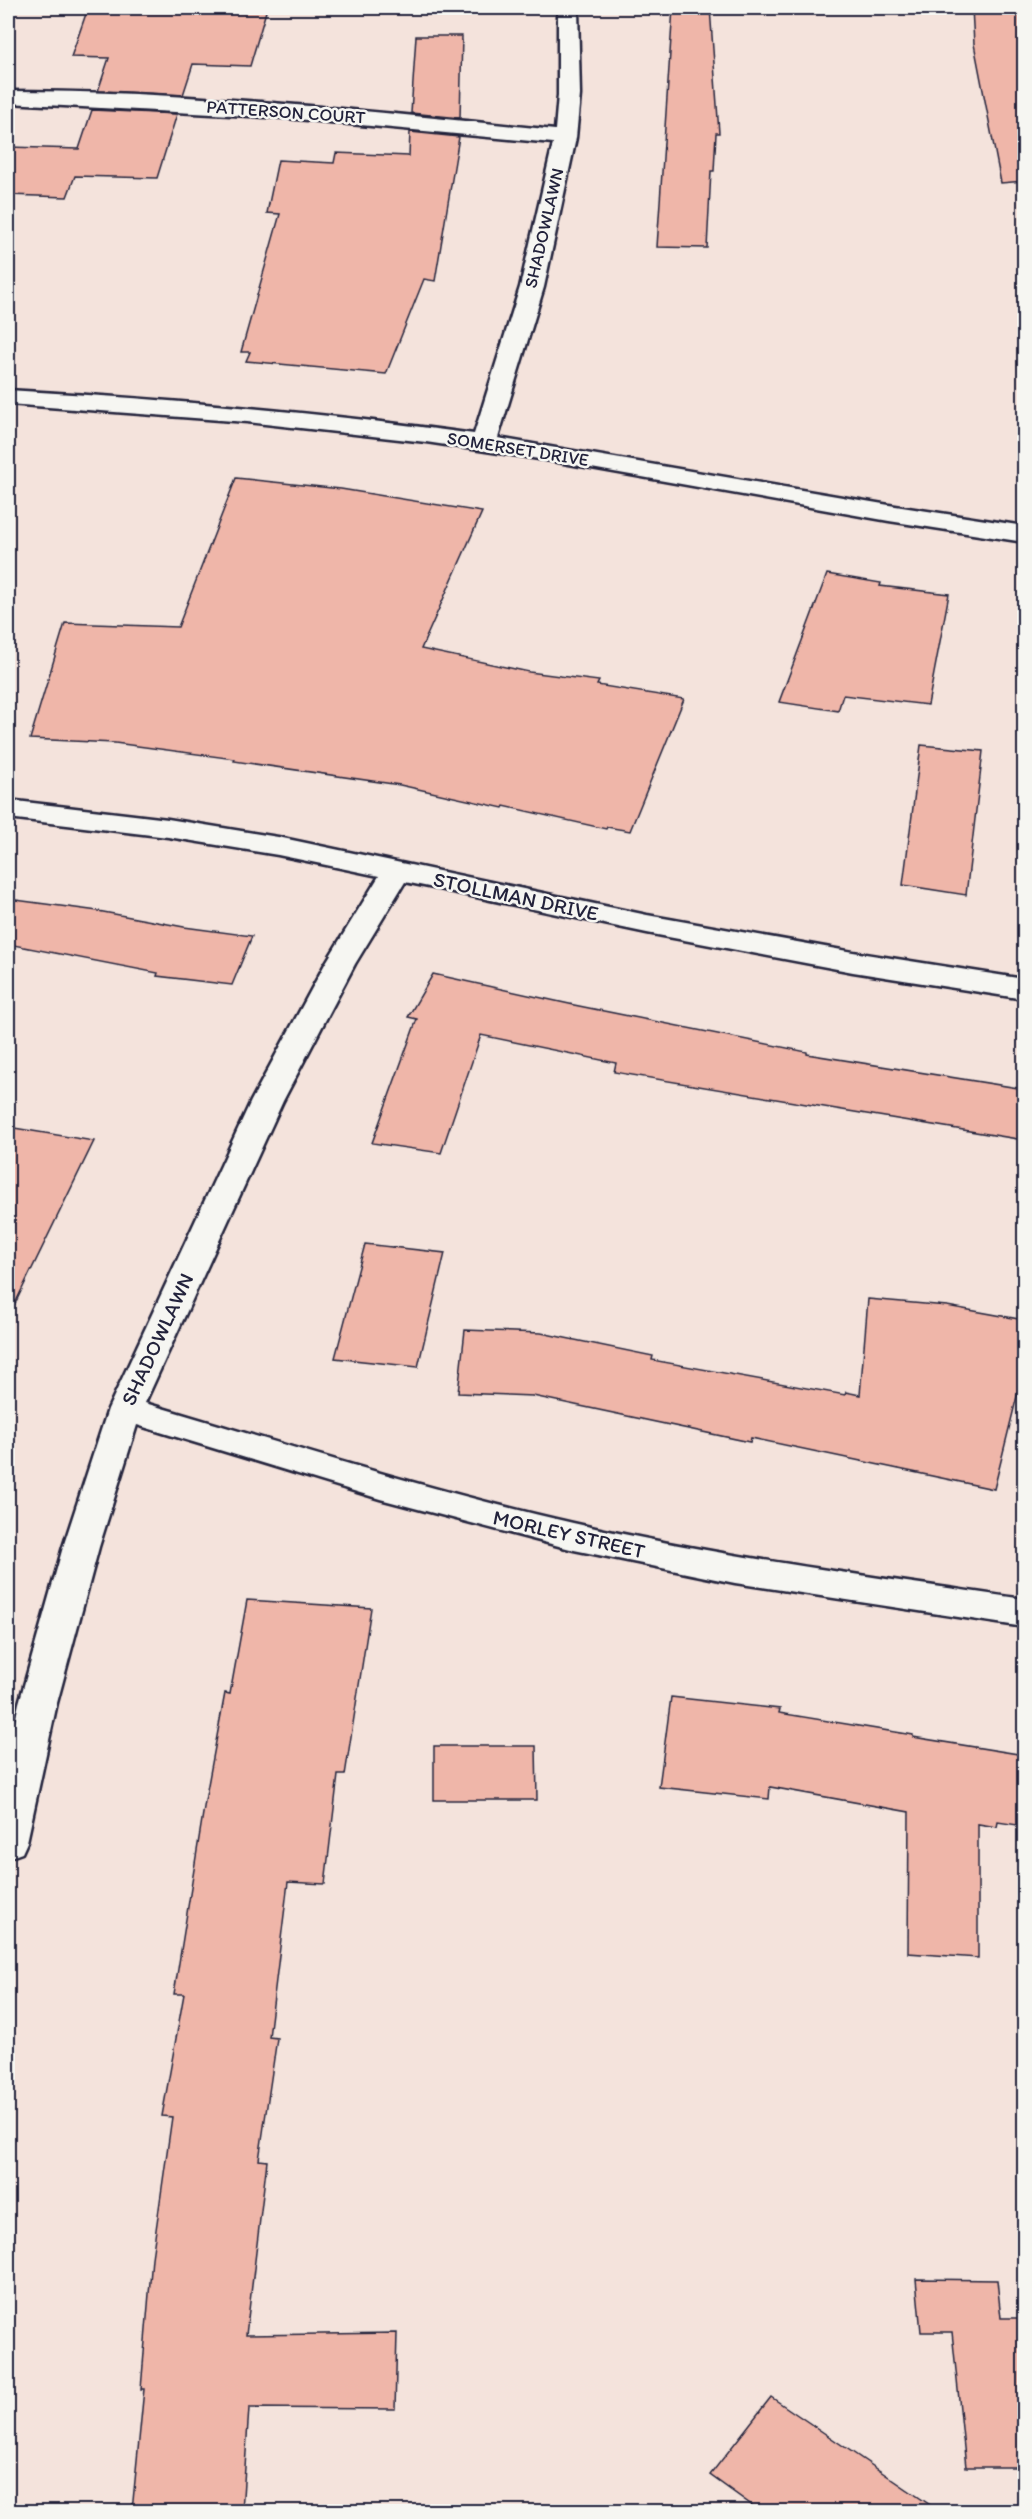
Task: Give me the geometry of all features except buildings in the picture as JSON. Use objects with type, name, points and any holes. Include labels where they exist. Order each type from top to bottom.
[{"type":"street","name":"SHADOWLAWN","points":[[484,442],[532,287],[565,138],[569,95],[568,8]]},
{"type":"street","name":"PATTERSON COURT","points":[[8,97],[238,107],[409,121],[565,138]]},
{"type":"street","name":"SOMERSET DRIVE","points":[[8,397],[242,414],[484,442],[1024,534]]},
{"type":"street","name":"STOLLMAN DRIVE","points":[[8,809],[179,830],[278,846],[658,926],[853,962],[1024,989]]},
{"type":"street","name":"SHADOWLAWN","points":[[8,1842],[38,1703],[81,1547],[124,1409],[267,1101],[340,964],[397,870]]},
{"type":"street","name":"MORLEY STREET","points":[[124,1409],[445,1506],[639,1551],[811,1581],[1024,1613]]}]
